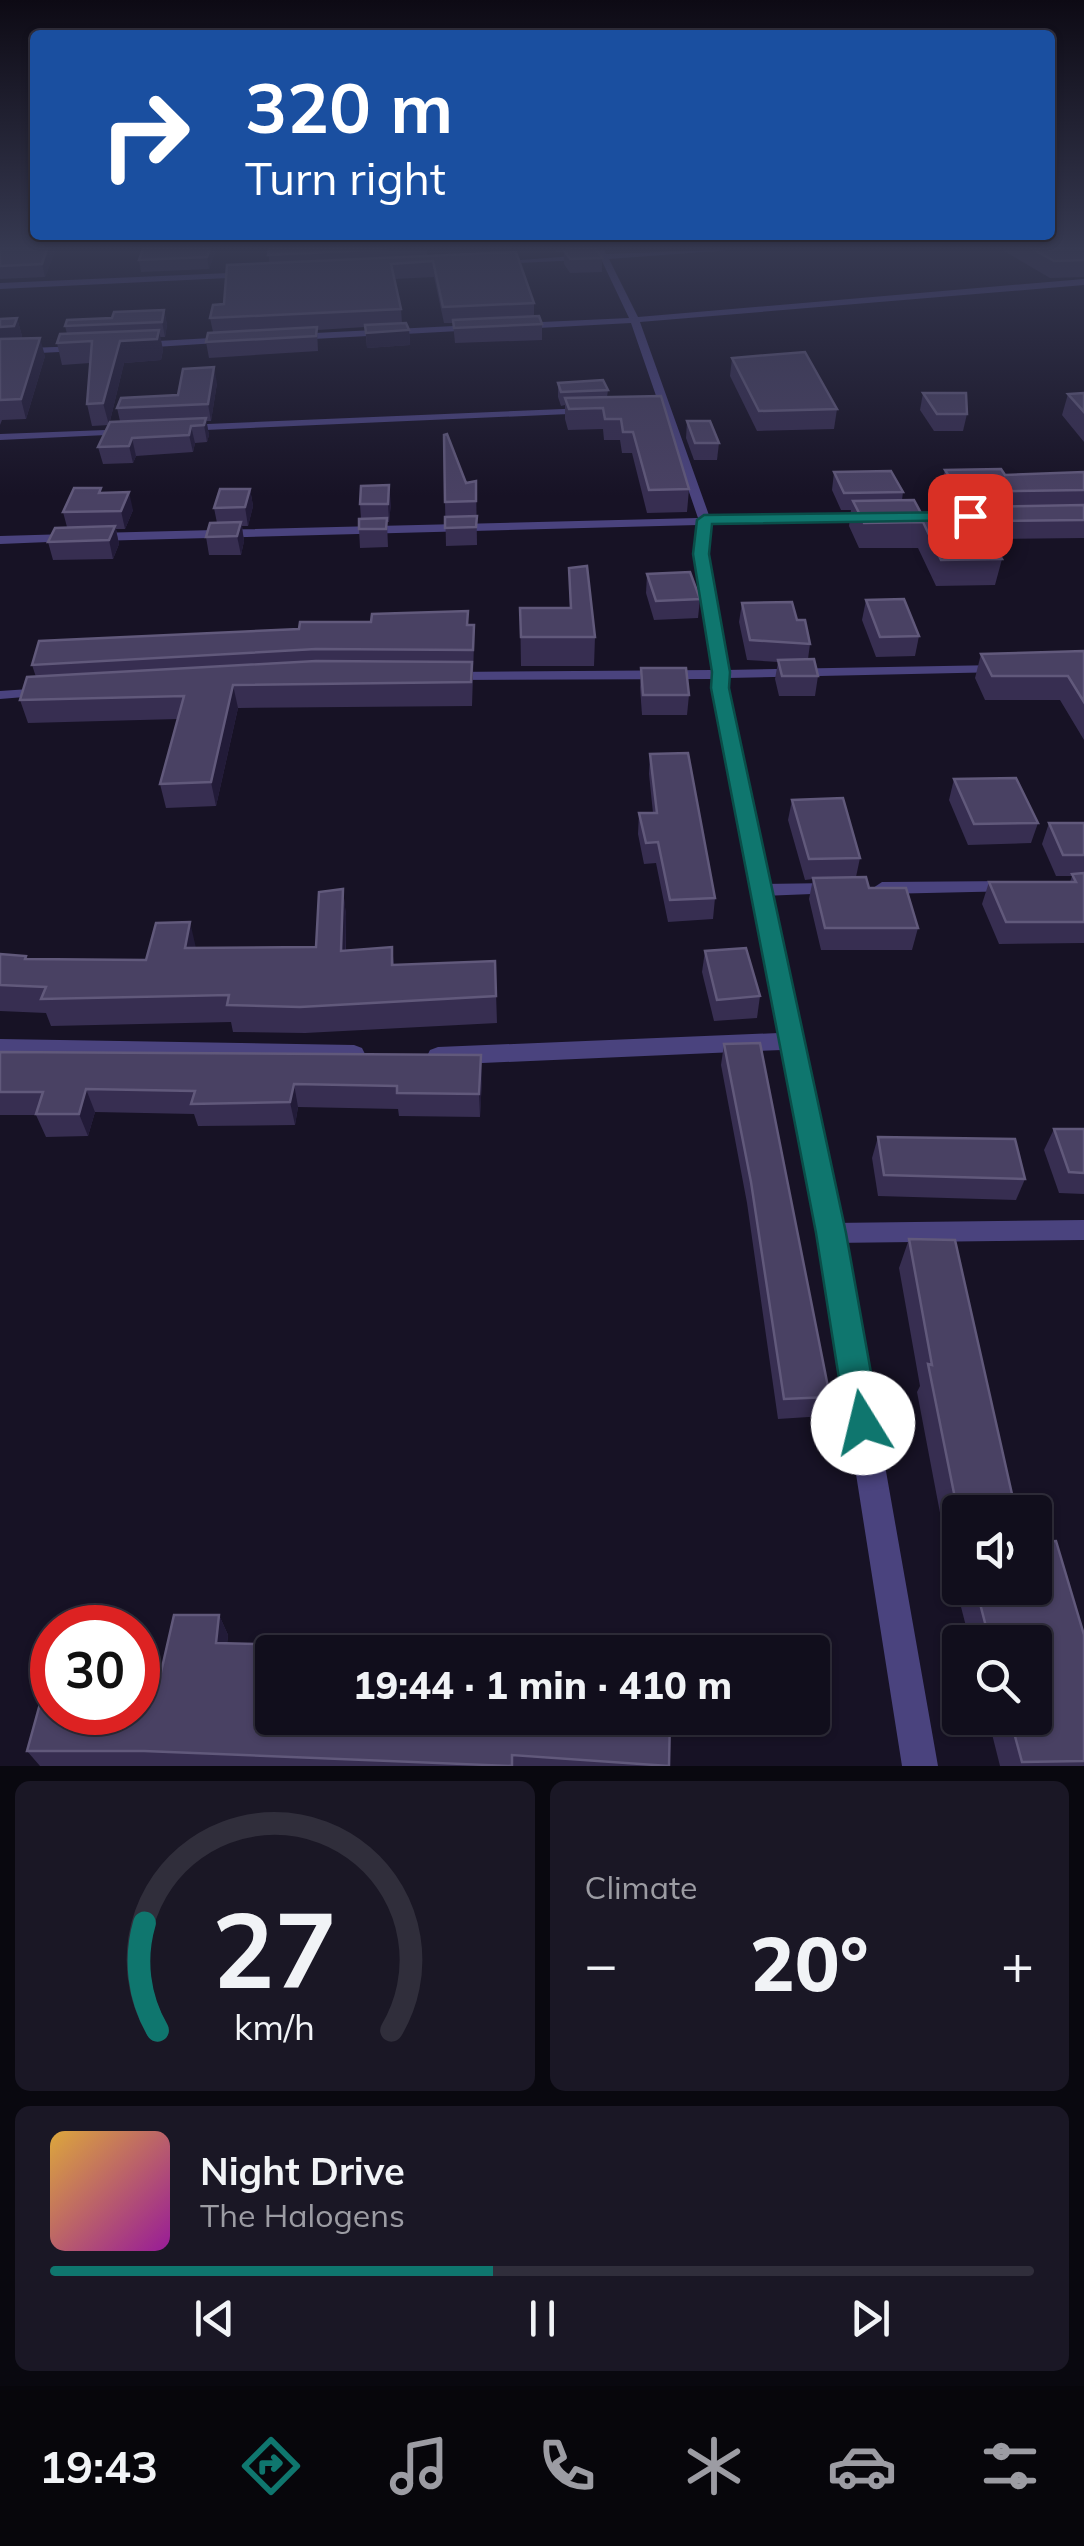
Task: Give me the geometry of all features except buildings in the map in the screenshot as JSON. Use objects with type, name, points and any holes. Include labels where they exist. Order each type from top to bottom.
[{"type":"street","points":[[720,680],[831,1233],[920,1766]]},
{"type":"street","points":[[412,1056],[791,1042]]},
{"type":"street","points":[[0,1048],[374,1055]]},
{"type":"lane","points":[[278,338],[409,331]]},
{"type":"lane","points":[[639,331],[704,520],[701,554],[720,680]]},
{"type":"lane","points":[[119,346],[238,340]]},
{"type":"lane","points":[[0,352],[99,347]]},
{"type":"lane","points":[[648,409],[668,408]]},
{"type":"lane","points":[[160,429],[609,410]]},
{"type":"lane","points":[[0,437],[140,430]]},
{"type":"lane","points":[[0,540],[884,517]]},
{"type":"lane","points":[[432,676],[720,680],[1008,669]]},
{"type":"lane","points":[[0,695],[56,692]]},
{"type":"lane","points":[[761,890],[1027,886]]},
{"type":"lane","points":[[831,1233],[1084,1230]]},
{"type":"route","points":[[863,1423],[831,1233],[720,688],[721,672],[701,554],[704,520],[970,516]]}]
